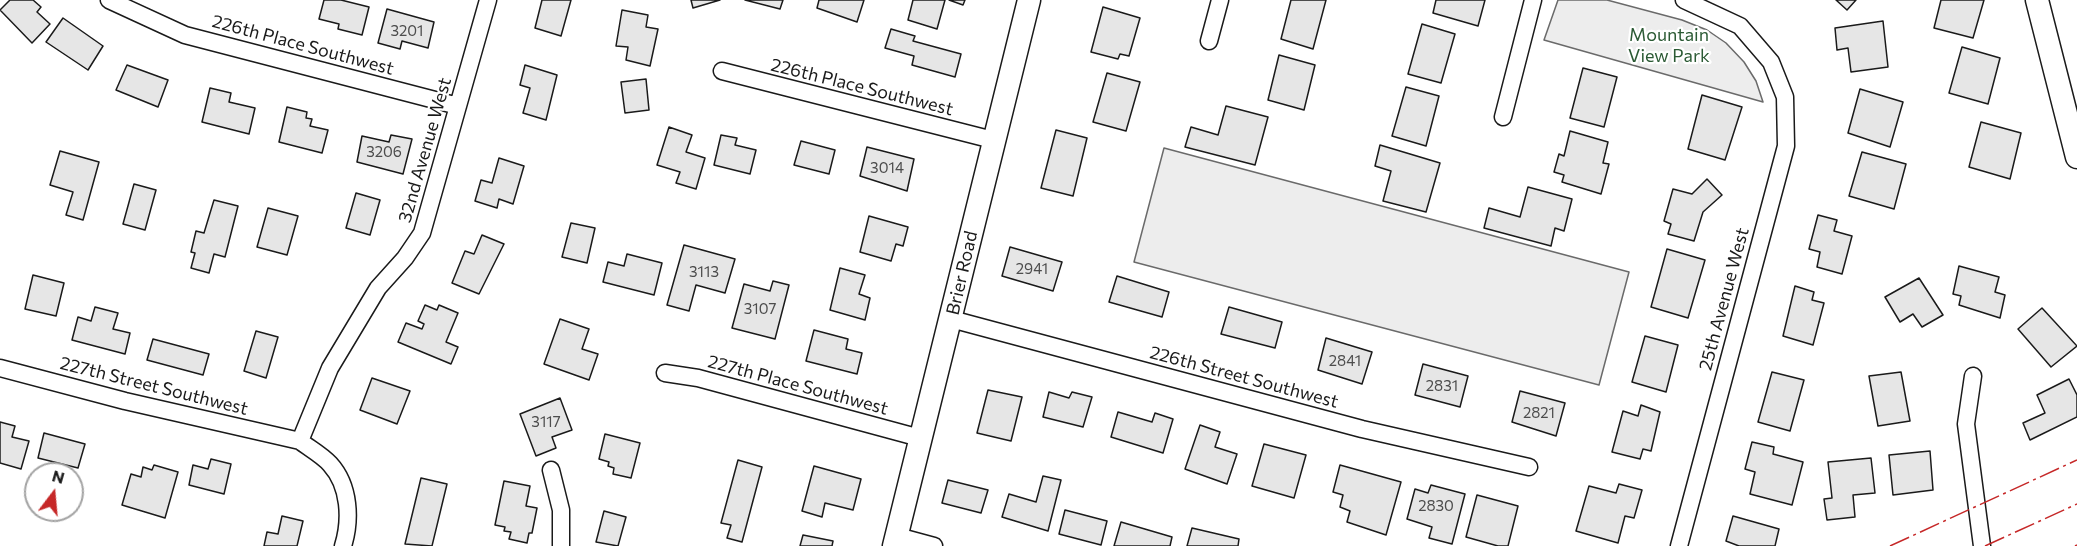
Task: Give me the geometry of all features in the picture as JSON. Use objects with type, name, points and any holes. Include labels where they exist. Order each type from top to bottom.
[{"type":"main road","name":"Brier Road","points":[[895,541],[1029,0]]},
{"type":"main road","points":[[2037,0],[2077,157]]},
{"type":"street","name":"226th Place Southwest","points":[[109,0],[185,35],[458,106]]},
{"type":"street","name":"32nd Avenue West","points":[[300,441],[330,368],[378,288],[405,258],[422,233],[488,0]]},
{"type":"street","points":[[1209,41],[1220,0]]},
{"type":"street","points":[[1503,117],[1533,0]]},
{"type":"street","name":"25th Avenue West","points":[[1679,546],[1786,146],[1785,97],[1771,62],[1740,26],[1684,0]]},
{"type":"street","name":"226th Place Southwest","points":[[722,71],[993,140]]},
{"type":"street","name":"226th Street Southwest","points":[[951,319],[1362,429],[1529,467]]},
{"type":"street","name":"227th Street Southwest","points":[[0,368],[125,401],[300,441]]},
{"type":"street","name":"227th Place Southwest","points":[[665,373],[698,378],[920,438]]},
{"type":"street","points":[[1973,376],[1966,424],[1982,546]]},
{"type":"street","points":[[300,441],[331,465],[347,497],[347,533],[343,546]]},
{"type":"street","points":[[551,470],[561,510],[561,546]]},
{"type":"street","points":[[895,541],[934,546]]},
{"type":"shaded area","name":"Mountain View Park","points":[[1558,0],[1607,0],[1682,20],[1707,30],[1726,43],[1744,62],[1756,81],[1763,102],[1544,40]]},
{"type":"shaded area","points":[[1164,148],[1629,272],[1599,385],[1134,262]]},
{"type":"building","points":[[10,0],[33,0],[41,7],[37,12],[50,24],[32,43],[0,10]]},
{"type":"building","points":[[324,0],[341,0],[369,7],[362,35],[338,29],[339,24],[319,19]]},
{"type":"building","points":[[542,0],[571,0],[561,36],[535,28]]},
{"type":"building","points":[[691,0],[720,0],[693,8]]},
{"type":"building","points":[[745,0],[783,0],[780,9]]},
{"type":"building","points":[[819,0],[864,0],[857,22],[817,8]]},
{"type":"building","points":[[913,0],[945,0],[937,29],[908,20]]},
{"type":"building","points":[[949,0],[965,0],[963,5]]},
{"type":"building","points":[[1291,0],[1326,0],[1313,49],[1281,39]]},
{"type":"building","points":[[1436,0],[1485,0],[1478,26],[1433,13]]},
{"type":"building","points":[[1836,0],[1856,0],[1847,10]]},
{"type":"building","points":[[1941,0],[1984,0],[1973,38],[1934,28]]},
{"type":"building","points":[[1103,7],[1140,18],[1129,56],[1120,54],[1118,59],[1091,52]]},
{"type":"building","points":[[387,9],[434,22],[428,48],[402,41],[400,49],[378,43]]},
{"type":"building","points":[[622,10],[648,15],[646,27],[658,29],[650,66],[626,60],[628,47],[616,46]]},
{"type":"building","points":[[63,18],[103,46],[88,70],[46,42]]},
{"type":"building","points":[[1883,21],[1888,67],[1851,72],[1848,48],[1837,50],[1835,28]]},
{"type":"building","points":[[1422,24],[1455,34],[1441,83],[1408,74]]},
{"type":"building","points":[[891,29],[915,36],[913,41],[961,54],[955,77],[912,65],[914,56],[885,48]]},
{"type":"building","points":[[1962,47],[2000,58],[1988,104],[1949,93]]},
{"type":"building","points":[[1279,55],[1315,65],[1304,110],[1268,100]]},
{"type":"building","points":[[127,65],[168,80],[158,107],[116,90]]},
{"type":"building","points":[[525,65],[557,75],[546,120],[523,113],[530,88],[520,85]]},
{"type":"building","points":[[1583,68],[1617,77],[1604,127],[1570,118]]},
{"type":"building","points":[[1107,73],[1140,82],[1126,131],[1093,122]]},
{"type":"building","points":[[646,79],[649,110],[625,113],[621,82]]},
{"type":"building","points":[[1406,87],[1439,96],[1426,146],[1392,136]]},
{"type":"building","points":[[210,88],[231,93],[229,102],[255,108],[249,134],[202,122]]},
{"type":"building","points":[[1860,89],[1903,102],[1890,147],[1848,133]]},
{"type":"building","points":[[1702,95],[1742,107],[1725,160],[1688,149]]},
{"type":"building","points":[[1226,106],[1268,117],[1255,165],[1185,147],[1191,127],[1218,135]]},
{"type":"building","points":[[287,107],[307,112],[306,118],[312,119],[310,126],[328,130],[322,153],[279,142]]},
{"type":"building","points":[[1981,122],[2021,133],[2010,179],[1969,167]]},
{"type":"building","points":[[669,127],[692,135],[686,152],[705,158],[696,189],[676,183],[680,172],[657,165]]},
{"type":"building","points":[[1056,130],[1087,138],[1073,196],[1041,188]]},
{"type":"building","points":[[1570,131],[1608,142],[1603,163],[1609,164],[1601,194],[1562,182],[1564,175],[1554,172],[1559,154],[1564,156]]},
{"type":"building","points":[[391,135],[412,139],[403,174],[357,162],[362,136],[389,142]]},
{"type":"building","points":[[721,135],[737,138],[735,145],[756,150],[750,174],[714,165]]},
{"type":"building","points":[[801,141],[835,150],[829,174],[794,165]]},
{"type":"building","points":[[1380,145],[1440,163],[1426,212],[1383,201],[1391,171],[1375,166]]},
{"type":"building","points":[[867,147],[914,159],[907,191],[860,176]]},
{"type":"building","points":[[60,151],[99,162],[83,220],[66,215],[73,192],[50,185]]},
{"type":"building","points":[[1862,152],[1906,164],[1894,209],[1849,196]]},
{"type":"building","points":[[499,158],[524,166],[513,204],[499,199],[497,208],[475,201],[481,180],[492,183]]},
{"type":"building","points":[[1707,179],[1722,195],[1703,212],[1694,241],[1668,234],[1671,224],[1664,221],[1673,189],[1692,194]]},
{"type":"building","points":[[134,184],[156,190],[145,230],[123,224]]},
{"type":"building","points":[[1528,187],[1572,199],[1564,231],[1555,228],[1551,246],[1484,228],[1489,208],[1520,217]]},
{"type":"building","points":[[356,193],[380,200],[370,235],[346,228]]},
{"type":"building","points":[[214,200],[238,206],[225,257],[214,254],[209,273],[191,268],[195,253],[191,252],[196,231],[204,233]]},
{"type":"building","points":[[268,208],[298,216],[287,255],[257,247]]},
{"type":"building","points":[[1818,215],[1837,220],[1834,231],[1852,236],[1842,274],[1817,267],[1820,252],[1809,249]]},
{"type":"building","points":[[869,216],[908,227],[903,246],[896,244],[891,261],[860,252]]},
{"type":"building","points":[[571,223],[595,228],[587,263],[562,257]]},
{"type":"building","points":[[482,235],[504,244],[479,294],[452,283],[465,251],[474,254]]},
{"type":"building","points":[[684,245],[735,259],[725,293],[696,285],[689,311],[667,305]]},
{"type":"building","points":[[1010,247],[1062,262],[1053,291],[1002,276]]},
{"type":"building","points":[[1667,249],[1705,260],[1688,318],[1651,307]]},
{"type":"building","points":[[627,254],[662,263],[654,295],[603,282],[608,262],[624,266]]},
{"type":"building","points":[[1959,266],[1999,277],[1995,292],[2005,295],[2000,318],[1959,305],[1961,296],[1953,294]]},
{"type":"building","points":[[840,268],[865,275],[859,294],[870,298],[865,320],[830,310]]},
{"type":"building","points":[[33,275],[64,283],[56,316],[25,309]]},
{"type":"building","points":[[1117,276],[1169,292],[1162,317],[1109,302]]},
{"type":"building","points":[[1919,278],[1943,315],[1922,327],[1913,314],[1900,322],[1885,297]]},
{"type":"building","points":[[773,281],[789,285],[775,339],[732,328],[744,284],[770,291]]},
{"type":"building","points":[[1795,286],[1814,292],[1812,300],[1824,303],[1813,345],[1783,336]]},
{"type":"building","points":[[425,305],[437,310],[439,305],[458,313],[446,342],[458,347],[451,364],[398,342],[406,323],[422,329],[424,324],[418,321]]},
{"type":"building","points":[[95,307],[118,313],[113,329],[130,333],[125,354],[72,340],[78,317],[91,321]]},
{"type":"building","points":[[1229,307],[1282,322],[1275,348],[1221,334]]},
{"type":"building","points":[[2042,308],[2077,346],[2051,367],[2018,329]]},
{"type":"building","points":[[560,319],[589,329],[582,349],[598,354],[589,380],[544,364]]},
{"type":"building","points":[[814,330],[848,339],[846,349],[862,353],[857,374],[806,361]]},
{"type":"building","points":[[256,331],[278,337],[266,378],[244,371]]},
{"type":"building","points":[[1645,336],[1678,345],[1666,392],[1632,382]]},
{"type":"building","points":[[1326,338],[1372,352],[1362,384],[1318,370]]},
{"type":"building","points":[[153,339],[209,354],[203,375],[147,360]]},
{"type":"building","points":[[1423,364],[1468,376],[1460,407],[1415,395]]},
{"type":"building","points":[[1772,372],[1804,380],[1790,431],[1758,422]]},
{"type":"building","points":[[1901,372],[1910,421],[1878,426],[1869,376]]},
{"type":"building","points":[[372,378],[410,391],[397,424],[360,410]]},
{"type":"building","points":[[2069,379],[2077,395],[2077,417],[2030,440],[2023,423],[2045,413],[2037,395]]},
{"type":"building","points":[[988,390],[1022,397],[1011,441],[977,433]]},
{"type":"building","points":[[1520,391],[1565,403],[1556,436],[1512,422]]},
{"type":"building","points":[[1049,392],[1069,398],[1072,392],[1092,397],[1083,427],[1043,417]]},
{"type":"building","points":[[560,398],[572,430],[552,437],[556,448],[536,456],[520,414]]},
{"type":"building","points":[[1641,405],[1660,412],[1651,451],[1643,449],[1640,459],[1612,452],[1623,411],[1638,416]]},
{"type":"building","points":[[1118,412],[1152,422],[1155,413],[1173,419],[1163,453],[1111,437]]},
{"type":"building","points":[[0,422],[15,426],[12,437],[29,441],[21,469],[0,463]]},
{"type":"building","points":[[1200,425],[1220,432],[1215,447],[1237,454],[1227,484],[1185,469]]},
{"type":"building","points":[[44,433],[85,444],[80,462],[54,462],[38,458]]},
{"type":"building","points":[[605,434],[640,443],[631,478],[613,474],[614,468],[608,466],[609,462],[599,459]]},
{"type":"building","points":[[1752,442],[1774,447],[1773,454],[1803,462],[1792,505],[1750,494],[1755,472],[1745,469]]},
{"type":"building","points":[[1264,444],[1306,455],[1294,498],[1252,486]]},
{"type":"building","points":[[1930,451],[1933,490],[1893,495],[1889,455]]},
{"type":"building","points":[[1871,458],[1875,493],[1853,495],[1855,517],[1827,520],[1824,499],[1832,498],[1828,462]]},
{"type":"building","points":[[211,459],[231,464],[224,494],[189,485],[193,465],[208,469]]},
{"type":"building","points":[[738,460],[762,467],[742,542],[727,538],[731,525],[721,523]]},
{"type":"building","points":[[154,465],[178,472],[165,518],[122,505],[131,474],[141,477],[143,467],[152,470]]},
{"type":"building","points":[[1340,465],[1401,482],[1386,535],[1347,522],[1350,511],[1340,507],[1343,495],[1333,492]]},
{"type":"building","points":[[814,466],[861,479],[853,510],[825,503],[822,517],[802,511]]},
{"type":"building","points":[[1043,476],[1061,480],[1048,531],[1002,517],[1009,494],[1036,502]]},
{"type":"building","points":[[421,478],[447,484],[432,546],[405,544]]},
{"type":"building","points":[[948,480],[988,490],[981,513],[942,503]]},
{"type":"building","points":[[504,481],[530,486],[526,506],[537,508],[532,533],[529,533],[527,543],[509,539],[511,532],[504,531],[505,527],[495,525]]},
{"type":"building","points":[[1619,484],[1642,490],[1634,518],[1625,516],[1618,543],[1576,531],[1589,486],[1616,493]]},
{"type":"building","points":[[1431,485],[1465,494],[1452,544],[1429,538],[1432,527],[1407,519],[1415,489],[1428,493]]},
{"type":"building","points":[[1477,495],[1518,506],[1508,546],[1498,546],[1466,537]]},
{"type":"building","points":[[1065,510],[1107,521],[1101,545],[1059,534]]},
{"type":"building","points":[[604,511],[626,517],[618,546],[596,542]]},
{"type":"building","points":[[282,516],[303,521],[297,546],[264,546],[267,532],[278,534]]},
{"type":"building","points":[[1733,516],[1779,529],[1775,546],[1739,546],[1726,541]]},
{"type":"building","points":[[1121,522],[1172,537],[1170,546],[1114,546]]},
{"type":"building","points":[[1192,528],[1239,539],[1238,546],[1187,546]]},
{"type":"building","points":[[803,535],[833,541],[832,546],[800,546]]},
{"type":"power","points":[[1890,546],[2077,460]]},
{"type":"power","points":[[1985,546],[2077,504]]}]
